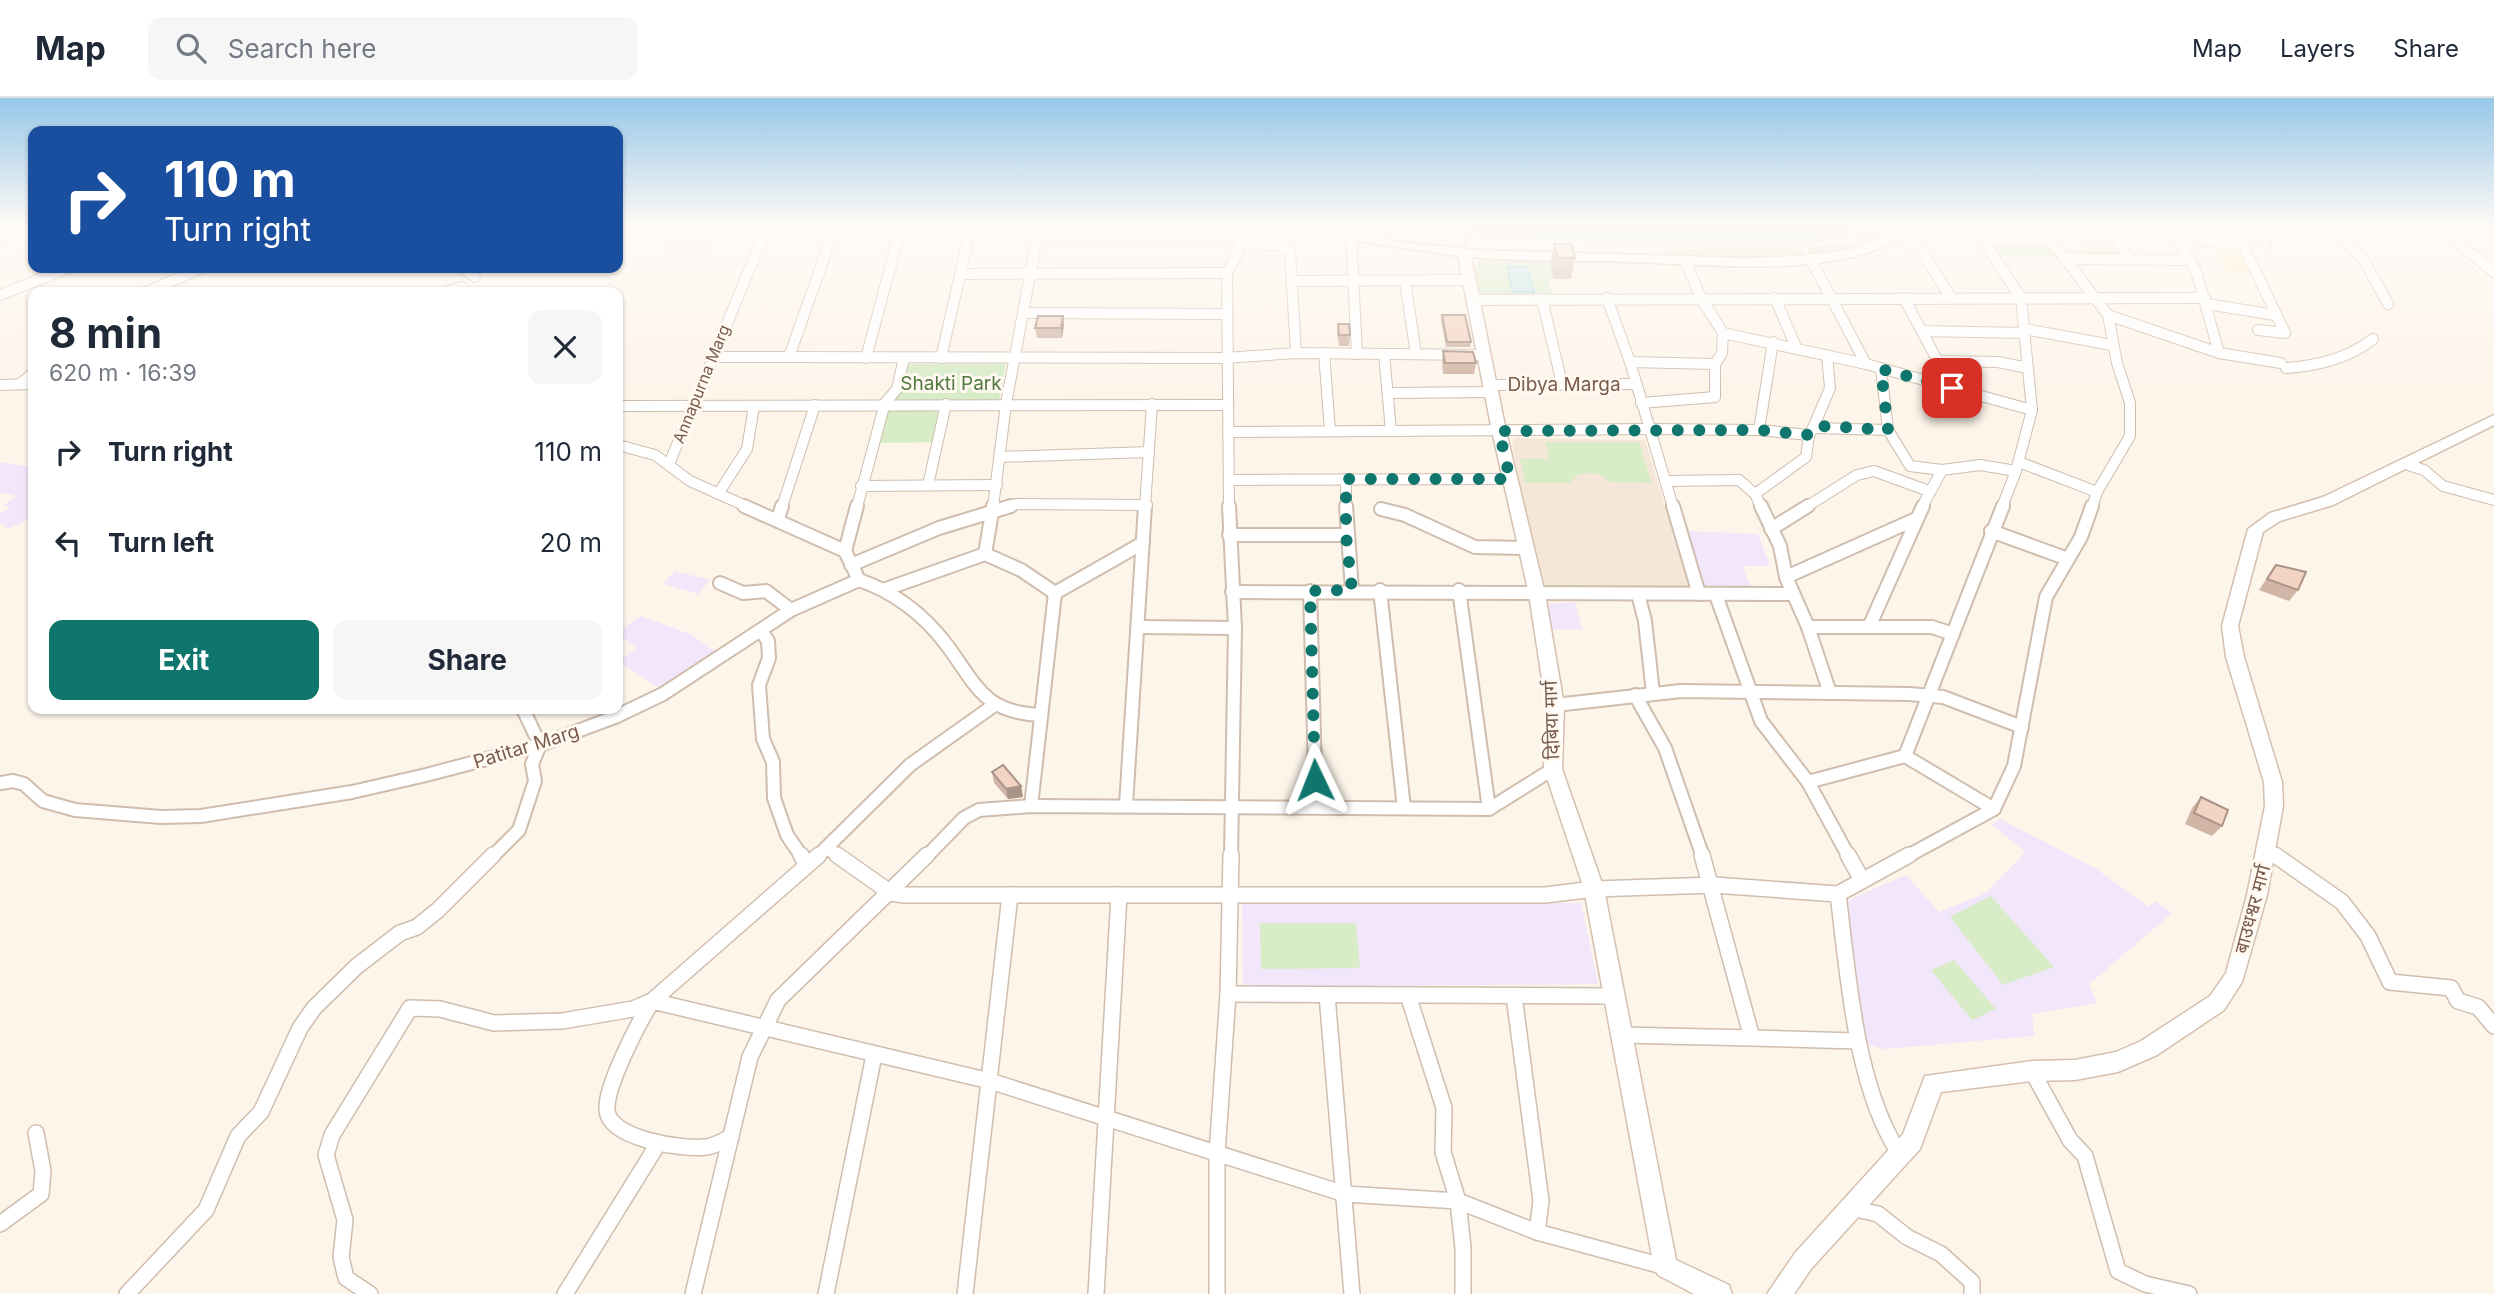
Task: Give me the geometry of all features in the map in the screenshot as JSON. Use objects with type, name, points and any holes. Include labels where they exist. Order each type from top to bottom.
[{"type":"main road","name":"दिबिया मार्ग","points":[[1470,283],[1499,431],[1537,594],[1555,705],[1553,769],[1594,889],[1612,996],[1666,1267]]},
{"type":"main road","name":"बाउधश्वर मार्ग","points":[[1779,1294],[1803,1261],[1912,1141],[1933,1083],[2032,1070],[2075,1070],[2118,1062],[2149,1048],[2217,1003],[2235,976],[2267,850],[2274,806],[2273,782],[2235,657],[2230,626],[2256,529],[2263,523],[2328,501],[2494,419]]},
{"type":"main road","points":[[1666,1267],[1720,1294]]},
{"type":"street","points":[[0,295],[31,283]]},
{"type":"street","name":"Annapurna Marg","points":[[669,464],[743,283]]},
{"type":"street","points":[[789,357],[815,283]]},
{"type":"street","points":[[866,358],[886,283]]},
{"type":"street","points":[[942,358],[959,283]]},
{"type":"street","points":[[985,554],[997,485],[1006,404],[1030,283]]},
{"type":"street","points":[[1217,1294],[1217,1154],[1228,995],[1235,628],[1229,535],[1225,358],[1227,283]]},
{"type":"street","points":[[1293,283],[1296,353]]},
{"type":"street","points":[[1353,283],[1357,354]]},
{"type":"street","points":[[1405,283],[1416,354]]},
{"type":"street","points":[[1641,403],[1712,398],[1717,394],[1715,363],[1722,354],[1723,333],[1695,283]]},
{"type":"street","points":[[1822,283],[1866,364]]},
{"type":"street","points":[[1941,283],[1951,298]]},
{"type":"street","points":[[1905,755],[2017,467],[2032,410],[2021,298],[2011,283]]},
{"type":"street","points":[[2083,283],[2108,315],[2219,353],[2283,365],[2327,362],[2367,345],[2374,339]]},
{"type":"street","points":[[2199,283],[2219,353]]},
{"type":"street","points":[[2258,330],[2285,333],[2260,283]]},
{"type":"street","points":[[2376,283],[2388,304]]},
{"type":"street","points":[[1607,298],[1630,362],[1699,594]]},
{"type":"street","points":[[1775,298],[1796,347]]},
{"type":"street","points":[[1904,298],[1952,388]]},
{"type":"street","points":[[1474,300],[2094,298],[2206,301],[2275,315]]},
{"type":"street","points":[[1542,299],[1562,384]]},
{"type":"street","points":[[1025,313],[1226,314]]},
{"type":"street","points":[[827,849],[891,893],[1545,895],[1594,889],[1714,885],[1838,894],[1994,808],[2014,766],[2046,597],[2081,537],[2096,492],[2130,436],[2130,403],[2112,345],[2108,315]]},
{"type":"street","points":[[1922,331],[2024,331],[2112,345]]},
{"type":"street","points":[[1723,333],[1866,364],[2032,410]]},
{"type":"street","points":[[1759,430],[1773,342]]},
{"type":"street","points":[[712,357],[1225,358],[1296,353],[1485,355]]},
{"type":"street","points":[[1324,353],[1330,431]]},
{"type":"street","points":[[1384,354],[1390,393],[1391,431]]},
{"type":"street","points":[[1755,494],[1807,457],[1811,432],[1830,388],[1827,355]]},
{"type":"street","points":[[904,358],[897,389],[885,403],[845,551],[859,580],[886,589],[943,640],[979,692],[993,706],[1015,716],[1040,715]]},
{"type":"street","points":[[1938,361],[1998,362],[2028,368]]},
{"type":"street","points":[[1630,362],[1715,363]]},
{"type":"street","points":[[1881,369],[1888,430],[1910,466],[1942,470],[1980,465],[2017,467],[2096,492]]},
{"type":"street","points":[[20,384],[28,377]]},
{"type":"street","points":[[0,385],[28,384]]},
{"type":"street","name":"Dibya Marga","points":[[1390,393],[1562,384],[1636,384]]},
{"type":"street","points":[[623,406],[885,403],[1227,405]]},
{"type":"street","points":[[928,485],[946,404]]},
{"type":"street","points":[[1126,805],[1153,404]]},
{"type":"street","points":[[778,519],[815,405]]},
{"type":"street","points":[[718,494],[747,449],[754,406]]},
{"type":"street","points":[[1228,432],[1648,429],[1811,432],[1826,426],[1888,430]]},
{"type":"street","points":[[623,446],[655,455],[690,481],[845,551]]},
{"type":"street","points":[[999,457],[1149,452]]},
{"type":"street","points":[[2405,464],[2424,470],[2443,486],[2494,500]]},
{"type":"street","points":[[1869,627],[1929,491],[1942,470]]},
{"type":"street","points":[[1771,529],[1857,475],[1874,471],[1929,491]]},
{"type":"street","points":[[1346,479],[1346,535],[1352,590]]},
{"type":"street","points":[[1229,480],[1510,479]]},
{"type":"street","points":[[1665,481],[1739,480],[1755,494],[1780,546],[1786,577],[1808,626],[1829,690]]},
{"type":"street","points":[[861,486],[997,485]]},
{"type":"street","points":[[851,565],[993,510],[1016,504],[1147,505]]},
{"type":"street","points":[[1381,509],[1405,515],[1475,547],[1525,548]]},
{"type":"street","points":[[1786,577],[1916,519]]},
{"type":"street","points":[[1991,531],[2068,559]]},
{"type":"street","points":[[1229,535],[1346,535]]},
{"type":"street","points":[[1055,593],[1143,543]]},
{"type":"street","points":[[886,589],[985,554],[1021,570],[1055,593]]},
{"type":"street","name":"Patitar Marg","points":[[623,709],[663,694],[791,610],[859,580]]},
{"type":"street","points":[[720,583],[743,593],[766,591],[791,610]]},
{"type":"street","points":[[1380,590],[1404,808]]},
{"type":"street","points":[[1232,592],[1459,590],[1537,594],[1793,594]]},
{"type":"street","points":[[1459,590],[1489,809]]},
{"type":"street","points":[[1310,591],[1316,807]]},
{"type":"street","points":[[1031,806],[1055,593]]},
{"type":"street","points":[[1638,594],[1653,693]]},
{"type":"street","points":[[1716,595],[1748,692],[1761,721],[1808,782],[1862,880]]},
{"type":"street","points":[[1808,626],[1932,627],[1953,634]]},
{"type":"street","points":[[1139,627],[1235,628]]},
{"type":"street","points":[[761,631],[768,641],[769,658],[759,685],[763,738],[773,762],[774,798],[787,835],[807,865]]},
{"type":"street","points":[[1555,705],[1653,693],[1829,690],[1943,697],[2022,727]]},
{"type":"street","points":[[1635,695],[1648,712],[1668,750],[1714,885],[1752,1038]]},
{"type":"street","points":[[731,1137],[707,1147],[668,1147],[619,1127],[609,1117],[607,1109],[643,1013],[652,1001],[827,849],[911,765],[993,706]]},
{"type":"street","points":[[127,1294],[206,1210],[238,1136],[261,1112],[278,1081],[300,1028],[314,1008],[357,966],[400,933],[417,927],[519,830],[535,781],[532,764],[540,745],[525,714]]},
{"type":"street","name":"Patitar Marg","points":[[0,783],[13,781],[24,784],[43,800],[94,814],[201,816],[352,792],[540,745],[610,714]]},
{"type":"street","points":[[1808,782],[1905,755],[1994,808]]},
{"type":"street","points":[[694,1294],[750,1057],[778,1000],[891,893],[964,818],[979,810],[1031,806],[1489,809],[1553,769]]},
{"type":"street","points":[[2267,850],[2342,902],[2368,936],[2390,982],[2451,988],[2458,1001],[2478,1007],[2494,1026]]},
{"type":"street","points":[[1838,894],[1857,1041],[1888,1136],[1899,1153]]},
{"type":"street","points":[[965,1294],[1010,895]]},
{"type":"street","points":[[1096,1294],[1119,895]]},
{"type":"street","points":[[1228,995],[1612,996]]},
{"type":"street","points":[[1327,995],[1352,1294]]},
{"type":"street","points":[[1408,995],[1444,1108],[1443,1152],[1458,1201],[1463,1248],[1463,1294]]},
{"type":"street","points":[[1514,996],[1541,1201],[1537,1232]]},
{"type":"street","points":[[370,1294],[346,1278],[341,1257],[345,1220],[326,1156],[332,1135],[410,1008],[440,1009],[494,1023],[562,1021],[632,1009],[652,1001],[990,1081],[1104,1119],[1176,1138],[1217,1154],[1345,1194],[1458,1201],[1537,1232],[1666,1267]]},
{"type":"street","points":[[1620,1035],[1857,1041]]},
{"type":"street","points":[[826,1294],[874,1055]]},
{"type":"street","points":[[2032,1070],[2070,1139],[2085,1156],[2118,1271],[2145,1284],[2189,1294]]},
{"type":"street","points":[[0,1224],[41,1194],[43,1171],[36,1133]]},
{"type":"street","points":[[565,1294],[658,1144]]},
{"type":"street","points":[[1852,1208],[1878,1214],[1907,1237],[1941,1254],[1972,1282],[1972,1294]]},
{"type":"shaded area","points":[[1515,438],[1645,440],[1689,586],[1682,591],[1551,592],[1538,584],[1512,441]]},
{"type":"shaded area","points":[[0,462],[28,466],[28,519],[8,529],[0,522],[0,514],[11,507],[3,506],[16,496],[0,492]]},
{"type":"shaded area","points":[[1686,531],[1758,534],[1770,566],[1742,566],[1753,592],[1712,591],[1703,587]]},
{"type":"shaded area","points":[[675,571],[710,580],[698,594],[663,584]]},
{"type":"shaded area","points":[[1575,602],[1582,629],[1550,629],[1545,604]]},
{"type":"shaded area","points":[[641,616],[690,634],[721,655],[662,690],[623,664],[623,658],[637,648],[623,638],[623,629]]},
{"type":"shaded area","points":[[2000,819],[2095,868],[2149,907],[2155,901],[2172,913],[2089,984],[2097,1003],[2032,1014],[2034,1036],[1884,1049],[1861,1042],[1844,902],[1906,875],[1939,912],[1986,893],[2026,852],[1992,825]]},
{"type":"shaded area","points":[[1581,903],[1598,984],[1243,987],[1242,904]]},
{"type":"green space","points":[[1478,283],[1549,283],[1553,295],[1489,296],[1480,293]]},
{"type":"green space","name":"Shakti Park","points":[[905,364],[1006,364],[999,402],[895,402]]},
{"type":"green space","points":[[886,404],[946,404],[939,442],[881,443],[879,435]]},
{"type":"green space","points":[[1545,442],[1639,442],[1652,483],[1609,482],[1597,474],[1588,473],[1575,477],[1572,483],[1525,483],[1520,459],[1549,459]]},
{"type":"green space","points":[[1991,896],[2054,967],[2003,985],[1950,917]]},
{"type":"green space","points":[[1260,923],[1356,923],[1360,968],[1261,969]]},
{"type":"green space","points":[[1954,960],[1996,1009],[1972,1020],[1931,970]]},
{"type":"water","points":[[1511,283],[1531,283],[1534,292],[1513,292]]},
{"type":"building","points":[[1442,315],[1465,315],[1471,342],[1447,342]]},
{"type":"building","points":[[1038,316],[1063,316],[1061,328],[1035,328]]},
{"type":"building","points":[[1338,324],[1349,324],[1350,335],[1339,335]]},
{"type":"building","points":[[1443,351],[1473,352],[1476,363],[1445,363]]},
{"type":"building","points":[[2276,565],[2306,572],[2298,590],[2267,579]]},
{"type":"building","points":[[1003,765],[1021,786],[1006,789],[992,772]]},
{"type":"building","points":[[2201,797],[2228,810],[2222,826],[2194,813]]},
{"type":"route","points":[[1315,780],[1310,591],[1352,590],[1346,535],[1346,479],[1510,479],[1499,431],[1759,430],[1809,435],[1813,428],[1826,426],[1888,430],[1881,369],[1952,388]]}]
